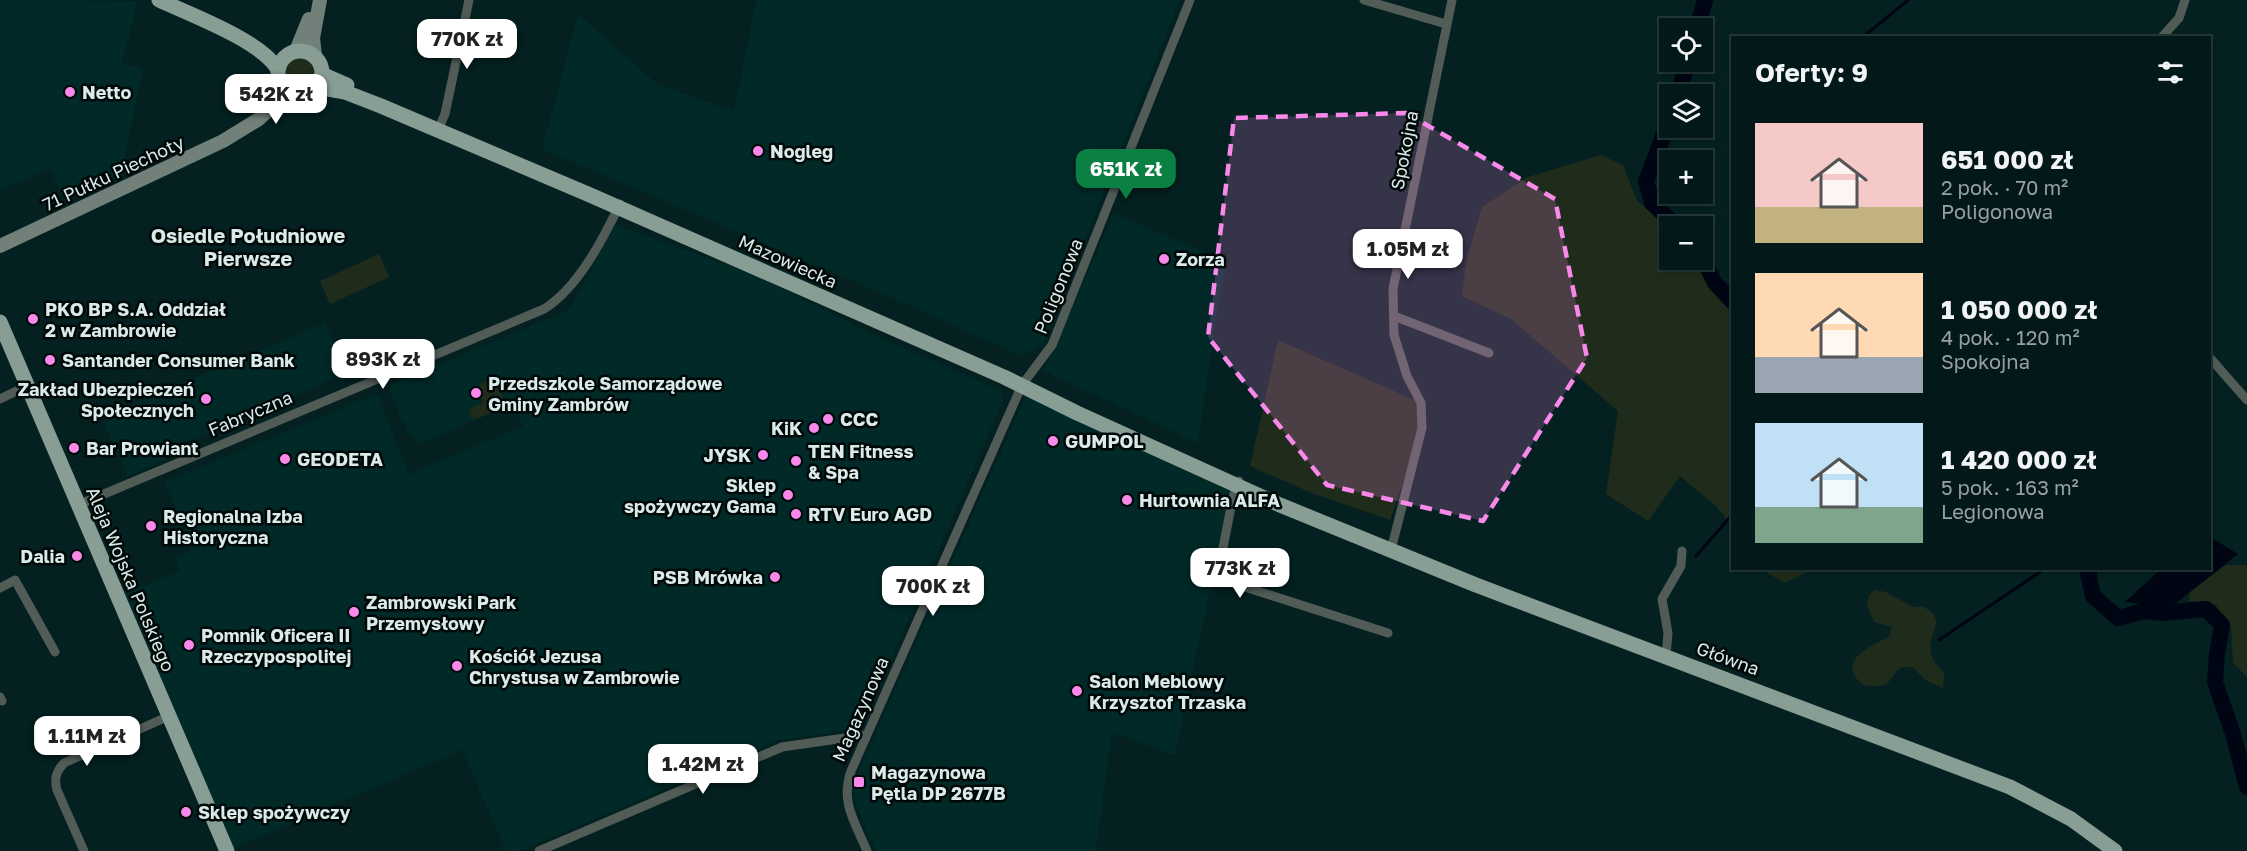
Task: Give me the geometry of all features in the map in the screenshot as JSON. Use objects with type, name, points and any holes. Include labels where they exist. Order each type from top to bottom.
[{"type":"main road","points":[[159,0],[238,38],[266,56],[282,81],[301,96],[310,93],[320,81],[321,67],[315,56],[306,51],[291,53],[175,0]]},
{"type":"main road","points":[[282,81],[291,53]]},
{"type":"main road","name":"Mazowiecka","points":[[320,81],[440,127],[890,316],[1238,483]]},
{"type":"main road","name":"Aleja Wojska Polskiego","points":[[0,322],[226,851]]},
{"type":"main road","name":"Główna","points":[[1238,483],[1286,501],[1318,520],[1476,585],[2010,787],[2071,819],[2115,851]]},
{"type":"street","points":[[291,53],[304,36],[318,0]]},
{"type":"street","points":[[315,56],[313,38],[318,0]]},
{"type":"street","points":[[440,127],[469,0]]},
{"type":"street","name":"Poligonowa","points":[[1024,382],[1055,339],[1190,0]]},
{"type":"street","points":[[1364,0],[1446,24]]},
{"type":"street","name":"Spokojna","points":[[1391,550],[1422,428],[1421,403],[1407,376],[1394,335],[1393,289],[1452,0]]},
{"type":"street","points":[[2163,36],[2178,18],[2185,0]]},
{"type":"street","name":"71 Pułku Piechoty","points":[[0,246],[241,131],[267,103],[282,81]]},
{"type":"street","name":"Fabryczna","points":[[78,505],[544,309],[564,294],[573,282],[620,204]]},
{"type":"street","points":[[1394,316],[1489,353]]},
{"type":"street","points":[[2211,359],[2247,400]]},
{"type":"street","name":"Magazynowa","points":[[867,851],[848,805],[846,785],[866,735],[1024,382]]},
{"type":"street","points":[[0,399],[27,386]]},
{"type":"street","points":[[1238,483],[1217,578],[1388,633]]},
{"type":"street","points":[[1666,656],[1668,633],[1662,599],[1682,567],[1682,551]]},
{"type":"street","points":[[0,588],[15,580],[55,652]]},
{"type":"street","points":[[84,851],[57,790],[55,780],[58,770],[64,763],[169,716]]},
{"type":"street","points":[[539,851],[782,747],[866,735]]},
{"type":"highlighted area","points":[[1406,113],[1555,199],[1587,358],[1483,521],[1327,485],[1208,337],[1234,118]]},
{"type":"shaded area","points":[[0,0],[138,1],[122,64],[143,69],[121,174],[64,200],[50,169],[0,190]]},
{"type":"shaded area","points":[[756,0],[1180,0],[1043,345],[1022,356],[888,296],[542,149],[578,14],[657,84],[734,111]]},
{"type":"shaded area","points":[[300,58],[311,62],[315,73],[311,84],[300,88],[289,84],[285,73],[289,62]]},
{"type":"shaded area","points":[[1601,155],[1623,165],[1637,201],[1659,219],[1659,270],[1702,270],[1716,294],[1731,313],[1731,526],[1717,507],[1680,476],[1648,521],[1606,494],[1618,411],[1511,319],[1462,296],[1466,261],[1482,207],[1528,177]]},
{"type":"shaded area","points":[[1114,213],[1227,262],[1216,317],[1198,443],[1044,371]]},
{"type":"shaded area","points":[[615,225],[756,275],[866,331],[1001,391],[1004,399],[861,729],[780,740],[520,851],[506,851],[462,750],[232,849],[124,594],[180,571],[175,558],[194,549],[164,482],[374,395],[378,396],[409,474],[523,426],[513,404],[419,444],[417,438],[409,434],[402,422],[390,391],[390,385],[569,310]]},
{"type":"shaded area","points":[[379,254],[389,277],[330,304],[320,281]]},
{"type":"shaded area","points":[[325,323],[350,381],[333,379],[164,451],[164,460],[127,477],[102,417]]},
{"type":"shaded area","points":[[1278,340],[1421,403],[1422,428],[1390,520],[1309,492],[1250,466]]},
{"type":"shaded area","points":[[495,378],[507,406],[473,420],[469,409],[483,403],[480,394],[483,393],[479,384]]},
{"type":"shaded area","points":[[1027,393],[1237,489],[1217,578],[1212,580],[1175,756],[1112,732],[1096,851],[876,851],[855,802],[852,786]]},
{"type":"shaded area","points":[[2211,538],[2238,554],[2170,608],[2125,602],[2160,570],[2211,570]]},
{"type":"shaded area","points":[[2226,565],[2247,565],[2247,677],[2233,663],[2231,627],[2215,604],[2189,601],[2190,591]]},
{"type":"shaded area","points":[[1766,570],[1811,570],[1785,583]]},
{"type":"shaded area","points":[[1875,590],[1886,592],[1913,607],[1924,607],[1933,613],[1937,622],[1932,636],[1931,651],[1934,661],[1944,674],[1943,688],[1925,680],[1913,667],[1901,668],[1882,686],[1863,685],[1855,676],[1854,661],[1858,655],[1890,636],[1891,627],[1874,622],[1867,604],[1869,595]]},
{"type":"waterway","points":[[1700,18],[1705,0]]},
{"type":"waterway","points":[[1864,36],[1908,0]]},
{"type":"waterway","points":[[1681,84],[1685,72]]},
{"type":"waterway","points":[[1662,138],[1646,181],[1652,203],[1666,216]]},
{"type":"waterway","points":[[1708,270],[1715,283],[1731,300]]},
{"type":"waterway","points":[[1696,556],[1731,516]]},
{"type":"waterway","points":[[1939,640],[2043,570]]},
{"type":"waterway","points":[[2090,570],[2088,573],[2093,596],[2118,618],[2144,611],[2163,613],[2206,609],[2222,625],[2215,682],[2233,734],[2247,787]]},
{"type":"place","name":"Netto","points":[[70,92]]},
{"type":"place","name":"Nogleg","points":[[758,151]]},
{"type":"place","name":"Zorza","points":[[1164,259]]},
{"type":"place","name":"PKO BP S.A. Oddział 2 w Zambrowie","points":[[33,319]]},
{"type":"place","name":"Santander Consumer Bank","points":[[50,360]]},
{"type":"place","name":"Przedszkole Samorządowe Gminy Zambrów","points":[[476,393]]},
{"type":"place","name":"Zakład Ubezpieczeń Społecznych","points":[[206,399]]},
{"type":"place","name":"CCC","points":[[828,419]]},
{"type":"place","name":"KiK","points":[[814,428]]},
{"type":"place","name":"GUMPOL","points":[[1053,441]]},
{"type":"place","name":"Bar Prowiant","points":[[74,448]]},
{"type":"place","name":"JYSK","points":[[763,455]]},
{"type":"place","name":"GEODETA","points":[[285,459]]},
{"type":"place","name":"TEN Fitness & Spa","points":[[796,461]]},
{"type":"place","name":"Sklep spożywczy Gama","points":[[788,495]]},
{"type":"place","name":"Hurtownia ALFA","points":[[1127,500]]},
{"type":"place","name":"RTV Euro AGD","points":[[796,514]]},
{"type":"place","name":"Regionalna Izba Historyczna","points":[[151,526]]},
{"type":"place","name":"Dalia","points":[[77,556]]},
{"type":"place","name":"PSB Mrówka","points":[[775,577]]},
{"type":"place","name":"Zambrowski Park Przemysłowy","points":[[354,612]]},
{"type":"place","name":"Pomnik Oficera II Rzeczypospolitej","points":[[189,645]]},
{"type":"place","name":"Kościół Jezusa Chrystusa w Zambrowie","points":[[457,666]]},
{"type":"place","name":"Salon Meblowy Krzysztof Trzaska","points":[[1077,691]]},
{"type":"place","name":"Magazynowa Pętla DP 2677B","points":[[859,782]]},
{"type":"place","name":"Sklep spożywczy","points":[[186,812]]},
{"type":"district","name":"Osiedle Południowe Pierwsze","points":[[248,246]]}]
